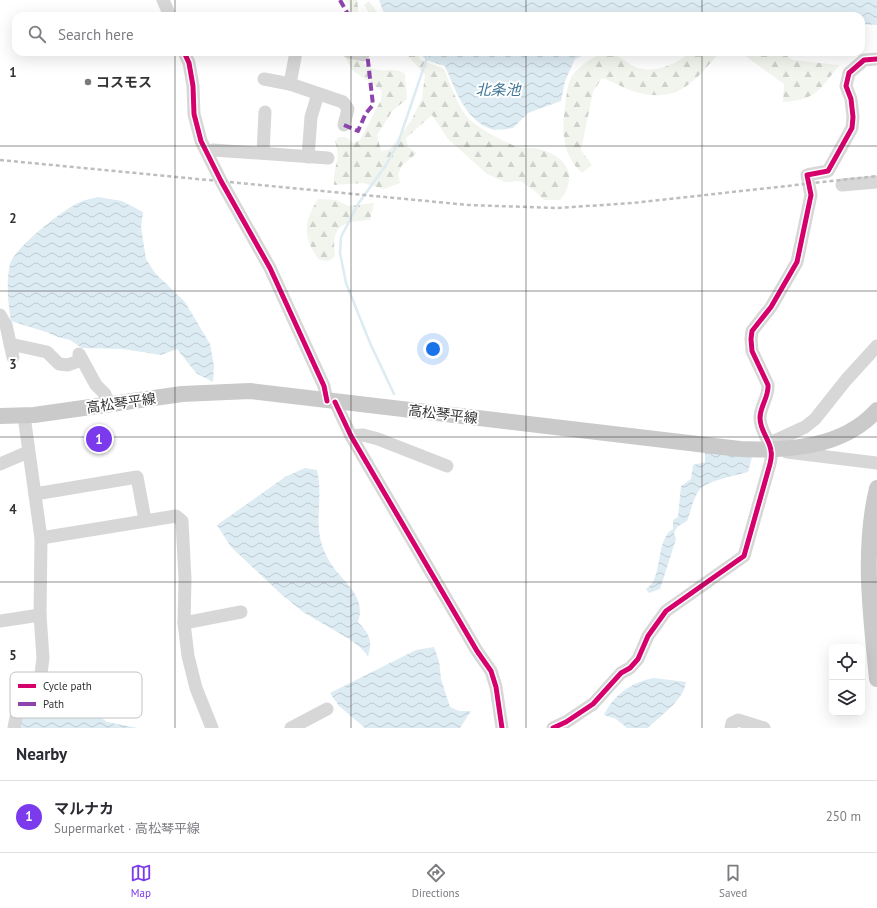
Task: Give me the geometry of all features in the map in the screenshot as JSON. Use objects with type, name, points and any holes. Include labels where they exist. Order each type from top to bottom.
[{"type":"main road","name":"高松琴平線","points":[[0,416],[24,416],[182,394],[250,391],[740,449],[803,447],[824,442],[856,427],[877,410]]},
{"type":"main road","points":[[877,488],[871,522],[869,571],[870,604],[877,679]]},
{"type":"street","points":[[163,0],[168,12]]},
{"type":"street","points":[[187,56],[192,79],[194,114],[201,141],[221,181],[270,268],[331,401],[477,652],[491,671],[496,687],[502,728]]},
{"type":"street","points":[[290,84],[295,56]]},
{"type":"street","points":[[553,728],[566,722],[593,704],[621,673],[630,668],[638,659],[648,636],[666,611],[744,556],[770,464],[770,447],[761,427],[760,419],[761,410],[768,391],[768,385],[752,351],[752,331],[771,307],[797,262],[811,195],[807,175],[828,170],[852,128],[851,98],[846,86],[849,73],[864,60],[877,58]]},
{"type":"street","points":[[264,80],[290,84],[343,102],[348,109],[344,125]]},
{"type":"street","points":[[308,157],[311,116],[318,94]]},
{"type":"street","points":[[263,153],[265,112]]},
{"type":"street","points":[[213,150],[328,158]]},
{"type":"street","points":[[842,185],[877,182]]},
{"type":"street","points":[[1,318],[6,325],[13,357]]},
{"type":"street","points":[[10,344],[47,352],[59,364],[68,365],[80,357],[96,385],[105,394],[108,404]]},
{"type":"street","points":[[770,447],[805,427],[815,419],[846,380],[877,346]]},
{"type":"street","points":[[24,416],[41,538],[40,615],[43,658],[41,672]]},
{"type":"street","points":[[351,436],[363,436],[378,439],[447,466]]},
{"type":"street","points":[[770,447],[877,463]]},
{"type":"street","points":[[0,464],[28,452]]},
{"type":"street","points":[[35,494],[137,477],[145,520]]},
{"type":"street","points":[[41,538],[176,516],[182,521],[185,580],[184,623],[188,656],[196,688],[212,728]]},
{"type":"street","points":[[184,623],[241,612]]},
{"type":"street","points":[[0,621],[40,615]]},
{"type":"street","points":[[291,728],[327,709]]},
{"type":"street","points":[[14,728],[16,718]]},
{"type":"street","points":[[731,728],[732,723],[738,720],[764,728]]},
{"type":"green space","points":[[346,0],[357,0],[358,12],[347,12],[350,7]]},
{"type":"green space","points":[[369,1],[377,12],[368,12],[364,5]]},
{"type":"green space","points":[[408,56],[418,56],[421,60],[444,69],[462,110],[470,120],[481,128],[499,139],[518,147],[536,148],[549,152],[563,162],[569,175],[569,183],[560,200],[544,200],[535,191],[520,181],[505,182],[487,174],[448,139],[432,115],[406,138],[408,147],[417,153],[402,165],[398,175],[400,183],[384,189],[363,183],[334,185],[334,174],[338,154],[335,141],[339,137],[346,137],[353,143],[360,140],[381,100],[382,91],[352,70],[345,57],[358,60],[374,69],[394,70],[405,74],[407,99],[393,110],[377,135],[381,151],[390,149],[411,121],[422,98],[425,75]]},
{"type":"green space","points":[[596,56],[617,56],[635,67],[649,70],[664,67],[679,61],[685,56],[716,56],[692,82],[673,93],[648,95],[629,90],[602,78],[593,92],[581,150],[592,165],[582,173],[570,157],[564,139],[564,119],[568,87],[571,78],[581,66]]},
{"type":"green space","points":[[746,56],[787,56],[793,60],[839,65],[822,87],[810,96],[803,99],[783,102],[784,84]]},
{"type":"green space","points":[[318,199],[336,200],[348,206],[374,203],[370,220],[352,222],[340,227],[335,237],[335,256],[329,261],[319,260],[310,244],[308,237],[307,230],[310,215]]},
{"type":"water","points":[[379,0],[877,0],[877,25],[865,24],[865,12],[384,12]]},
{"type":"water","name":"北条池","points":[[422,56],[582,56],[575,59],[565,81],[561,101],[528,113],[513,128],[502,130],[491,129],[474,119],[457,94],[445,66],[426,60]]},
{"type":"water","points":[[98,197],[122,201],[143,212],[141,227],[146,259],[155,273],[185,302],[210,344],[214,366],[213,382],[196,373],[177,349],[161,355],[123,349],[82,348],[70,340],[11,321],[8,300],[8,278],[10,264],[14,257],[30,239],[63,212],[82,201]]},
{"type":"water","points":[[705,451],[752,457],[748,472],[709,483],[700,489],[694,500],[687,521],[677,527],[674,533],[676,539],[660,589],[649,593],[646,589],[656,576],[662,546],[668,533],[673,529],[673,520],[678,517],[681,486],[691,479],[693,465],[705,462]]},
{"type":"water","points":[[305,468],[317,470],[319,482],[320,538],[330,562],[356,596],[360,612],[358,622],[365,630],[370,642],[368,656],[361,648],[349,639],[303,612],[281,594],[231,547],[217,525],[285,477]]},
{"type":"water","points":[[434,647],[439,661],[441,679],[450,707],[459,711],[471,711],[460,728],[365,728],[339,706],[330,693],[416,650]]},
{"type":"water","points":[[654,678],[686,682],[681,695],[665,713],[648,728],[627,728],[616,719],[604,715],[613,701],[624,690],[638,683]]},
{"type":"water","points":[[21,718],[101,718],[107,722],[138,728],[19,728]]},
{"type":"waterway","points":[[394,394],[370,343],[346,283],[340,253],[341,237],[358,204],[386,165],[398,143],[428,56]]},
{"type":"railway","points":[[0,160],[468,205],[557,208],[633,203],[877,176]]},
{"type":"marked path","points":[[340,0],[347,12]]},
{"type":"marked path","points":[[344,125],[358,131],[366,113],[373,105],[367,56]]},
{"type":"cycle path","points":[[186,56],[189,63],[193,86],[194,114],[201,141],[221,181],[270,268],[324,386],[327,401]]},
{"type":"cycle path","points":[[553,728],[566,722],[593,704],[621,673],[630,668],[638,659],[648,636],[666,611],[744,556],[771,456],[769,443],[760,423],[761,409],[767,394],[768,385],[752,351],[752,331],[771,307],[797,262],[811,195],[807,175],[828,171],[852,128],[853,117],[851,99],[846,86],[849,73],[864,60],[877,59]]},
{"type":"cycle path","points":[[335,402],[351,436],[477,651],[491,671],[496,687],[502,728]]},
{"type":"place","name":"コスモス","points":[[88,82]]},
{"type":"place","name":"マルナカ","points":[[99,439]]}]
